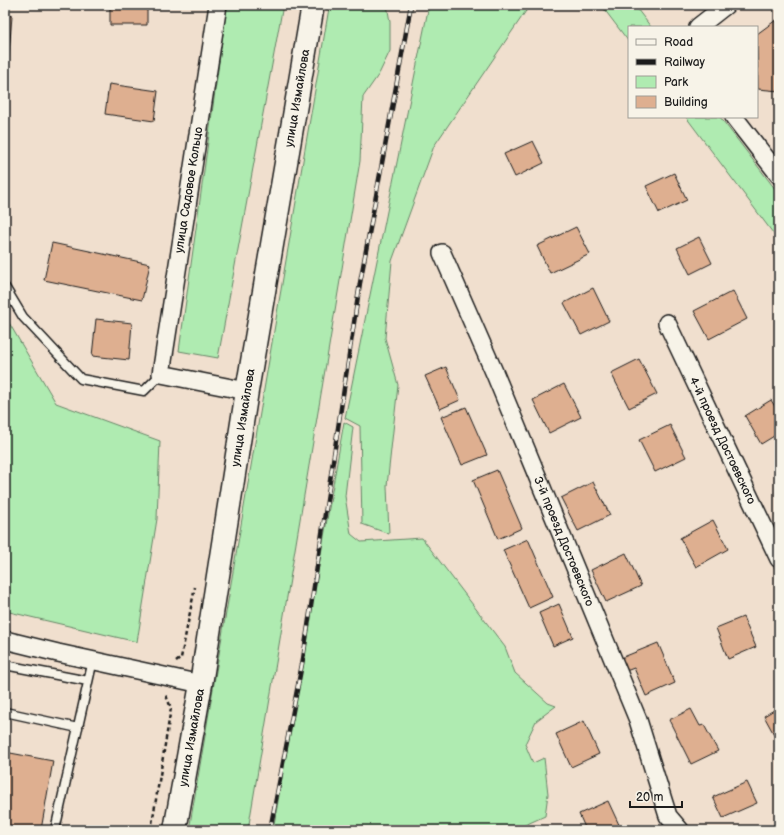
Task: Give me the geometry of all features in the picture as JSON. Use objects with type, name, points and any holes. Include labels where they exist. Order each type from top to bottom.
[{"type":"main road","name":"улица Измайлова","points":[[175,830],[201,684],[247,391],[313,5]]},
{"type":"street","name":"улица Садовое Кольцо","points":[[161,374],[218,5]]},
{"type":"street","points":[[699,26],[726,5]]},
{"type":"street","points":[[735,118],[779,175]]},
{"type":"street","name":"3-й проезд Достоевского","points":[[442,253],[495,374],[638,720],[668,816],[680,830]]},
{"type":"street","name":"4-й проезд Достоевского","points":[[667,323],[779,559]]},
{"type":"street","points":[[161,374],[247,391]]},
{"type":"street","points":[[5,640],[201,684]]},
{"type":"lane","points":[[5,287],[23,317],[81,379],[144,391],[161,374]]},
{"type":"lane","points":[[55,830],[93,660]]},
{"type":"lane","points":[[5,664],[88,681]]},
{"type":"lane","points":[[5,712],[78,728]]},
{"type":"path","points":[[151,830],[171,708],[163,690]]},
{"type":"green space","points":[[227,5],[283,5],[218,358],[179,351]]},
{"type":"green space","points":[[333,5],[387,5],[390,22],[390,51],[379,74],[363,97],[360,161],[248,830],[189,830],[329,8]]},
{"type":"green space","points":[[429,5],[530,5],[434,146],[392,261],[385,338],[398,385],[387,486],[389,534],[362,524],[360,426],[345,418]]},
{"type":"green space","points":[[601,5],[634,5],[650,26],[628,26],[628,41]]},
{"type":"green space","points":[[687,118],[721,118],[779,194],[779,241]]},
{"type":"green space","points":[[5,316],[56,403],[160,441],[157,519],[137,642],[5,611]]},
{"type":"green space","points":[[344,422],[353,427],[345,496],[351,534],[361,542],[422,538],[505,647],[515,673],[548,703],[556,706],[536,721],[525,744],[533,763],[544,758],[548,794],[545,816],[514,830],[273,830]]},
{"type":"building","points":[[110,5],[147,5],[147,25],[110,25]]},
{"type":"building","points":[[5,15],[12,16],[8,65],[5,65]]},
{"type":"building","points":[[776,20],[779,21],[779,91],[758,89],[758,33]]},
{"type":"building","points":[[5,74],[10,75],[7,114],[5,114]]},
{"type":"building","points":[[109,84],[158,91],[154,121],[105,114]]},
{"type":"building","points":[[533,141],[544,163],[515,177],[504,154]]},
{"type":"building","points":[[674,173],[687,200],[659,213],[646,186]]},
{"type":"building","points":[[576,227],[590,254],[550,273],[537,246]]},
{"type":"building","points":[[699,237],[712,263],[690,274],[677,248]]},
{"type":"building","points":[[52,243],[150,264],[142,300],[44,280]]},
{"type":"building","points":[[593,288],[609,321],[581,335],[564,303]]},
{"type":"building","points":[[733,291],[747,319],[709,339],[694,311]]},
{"type":"building","points":[[96,319],[132,323],[129,360],[92,356]]},
{"type":"building","points":[[639,359],[657,394],[629,408],[611,373]]},
{"type":"building","points":[[446,367],[460,400],[440,409],[425,376]]},
{"type":"building","points":[[564,384],[581,417],[549,433],[533,400]]},
{"type":"building","points":[[771,400],[779,413],[779,433],[761,444],[745,416]]},
{"type":"building","points":[[466,407],[487,455],[462,465],[441,417]]},
{"type":"building","points":[[670,425],[686,457],[655,472],[639,440]]},
{"type":"building","points":[[497,470],[522,528],[498,539],[473,480]]},
{"type":"building","points":[[593,482],[610,515],[578,531],[561,498]]},
{"type":"building","points":[[713,520],[728,549],[696,567],[680,538]]},
{"type":"building","points":[[528,539],[553,597],[529,608],[503,550]]},
{"type":"building","points":[[626,553],[641,586],[606,602],[591,570]]},
{"type":"building","points":[[559,604],[573,637],[553,646],[539,613]]},
{"type":"building","points":[[743,617],[756,647],[728,659],[716,628]]},
{"type":"building","points":[[658,643],[675,683],[646,696],[634,668],[626,671],[621,658]]},
{"type":"building","points":[[779,707],[779,736],[776,738],[764,716]]},
{"type":"building","points":[[691,709],[700,726],[704,725],[718,751],[691,764],[669,720]]},
{"type":"building","points":[[584,721],[599,754],[571,767],[556,734]]},
{"type":"building","points":[[5,752],[53,761],[41,830],[5,830]]},
{"type":"building","points":[[747,782],[757,803],[723,818],[713,797]]},
{"type":"building","points":[[608,801],[621,829],[586,830],[579,814]]},
{"type":"railway","points":[[270,830],[303,659],[360,283],[411,5]]}]
